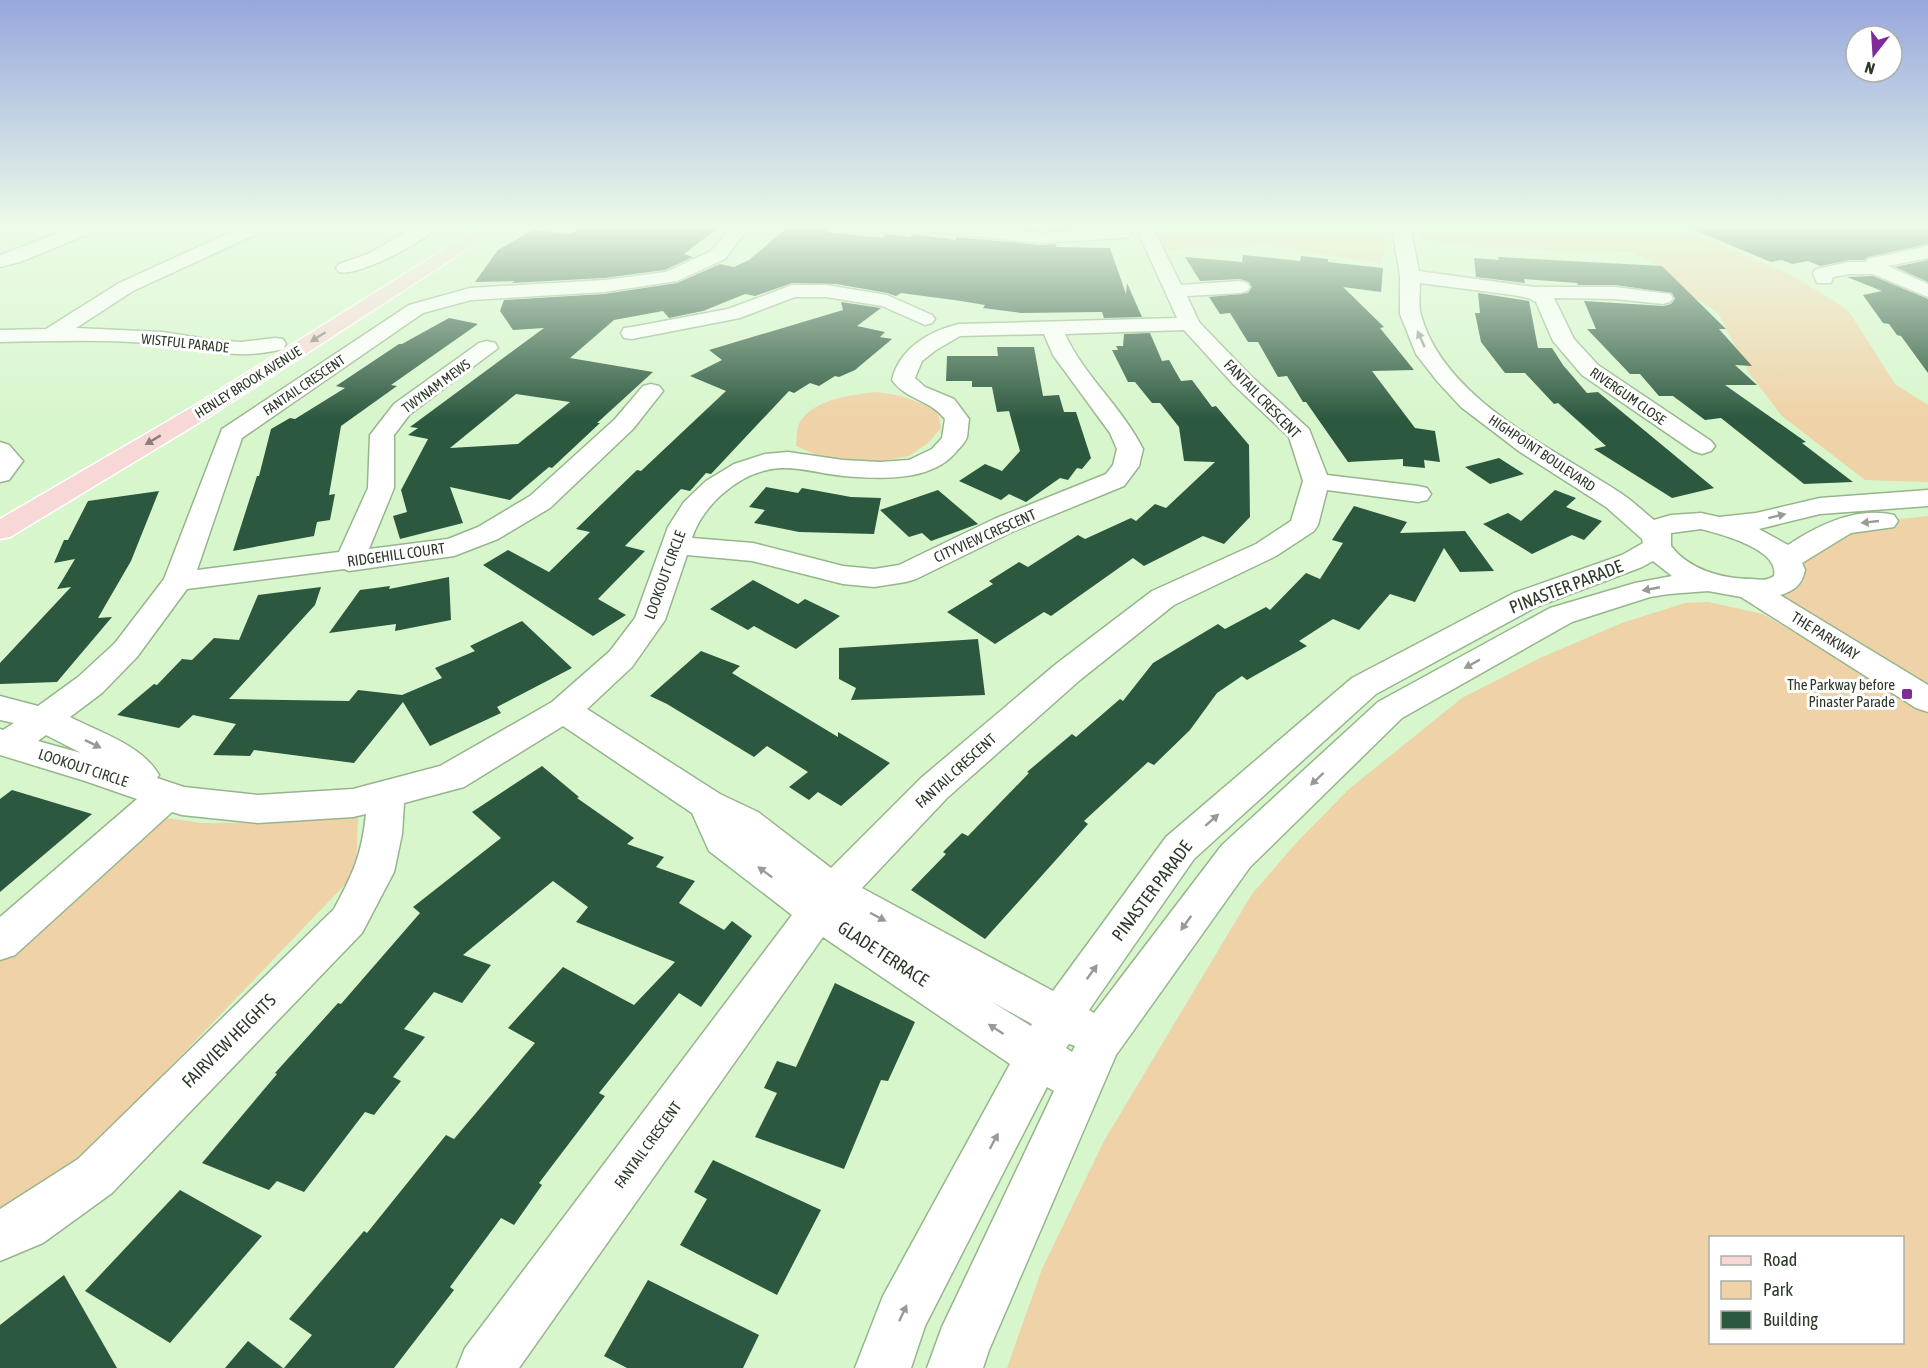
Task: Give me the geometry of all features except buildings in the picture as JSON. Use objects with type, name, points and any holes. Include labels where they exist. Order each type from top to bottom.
[{"type":"main road","name":"HENLEY BROOK AVENUE","points":[[9,501],[361,291]]},
{"type":"main road","name":"HENLEY BROOK AVENUE","points":[[0,531],[202,411],[391,291]]},
{"type":"street","points":[[54,333],[120,291]]},
{"type":"street","name":"FANTAIL CRESCENT","points":[[4,744],[44,719],[90,685],[126,650],[178,581],[231,434],[416,309],[470,294],[523,291]]},
{"type":"street","points":[[632,333],[733,314],[792,291],[826,291],[887,301],[904,308],[927,328],[951,315],[959,328],[1190,324]]},
{"type":"street","name":"FANTAIL CRESCENT","points":[[486,1368],[825,902],[934,788],[1068,672],[1163,598],[1266,550],[1304,525],[1316,481],[1300,434],[1242,380],[1190,324],[1173,291]]},
{"type":"street","name":"HIGHPOINT BOULEVARD","points":[[1415,291],[1410,314],[1427,354],[1469,402],[1528,447],[1666,534]]},
{"type":"street","name":"HIGHPOINT BOULEVARD","points":[[1423,291],[1448,355],[1466,379],[1521,426],[1653,503],[1666,534]]},
{"type":"street","points":[[1517,291],[1638,294],[1663,298]]},
{"type":"street","name":"RIVERGUM CLOSE","points":[[1533,293],[1545,299],[1564,341],[1590,370],[1702,446]]},
{"type":"street","name":"CITYVIEW CRESCENT","points":[[675,545],[753,552],[843,575],[874,578],[906,573],[1004,525],[1115,480],[1126,466],[1130,449],[1122,432],[1064,355],[1052,327]]},
{"type":"street","name":"LOOKOUT CIRCLE","points":[[4,744],[97,771],[182,801],[258,809],[353,803],[451,777],[564,710],[621,659],[650,620],[682,527],[694,508],[715,487],[743,469],[765,462],[788,460],[843,468],[880,470],[914,467],[941,454],[954,439],[957,419],[946,404],[917,392],[903,380],[904,368],[927,328],[959,328]]},
{"type":"street","name":"WISTFUL PARADE","points":[[0,336],[54,333],[162,338],[213,347],[241,349],[275,344]]},
{"type":"street","name":"WISTFUL PARADE","points":[[130,338],[216,357],[233,369]]},
{"type":"street","name":"TWYNAM MEWS","points":[[349,562],[381,488],[382,435],[402,409],[487,348]]},
{"type":"street","name":"RIDGEHILL COURT","points":[[178,581],[349,562],[454,547],[497,529],[540,502],[653,401]]},
{"type":"street","points":[[0,450],[10,461],[0,474]]},
{"type":"street","points":[[1316,481],[1418,494]]},
{"type":"street","points":[[1928,498],[1820,506],[1756,521],[1719,523],[1666,534],[1675,566],[1709,582],[1752,591],[1781,585],[1787,570],[1800,550],[1844,525],[1928,516]]},
{"type":"street","name":"THE PARKWAY","points":[[1719,523],[1760,538],[1776,549],[1787,570],[1836,623],[1868,648],[1928,683]]},
{"type":"street","name":"PINASTER PARADE","points":[[883,1368],[902,1315],[1060,1016],[1180,848],[1364,686],[1525,600],[1632,561],[1666,534]]},
{"type":"street","name":"PINASTER PARADE","points":[[956,1368],[962,1347],[1100,1041],[1236,856],[1390,710],[1561,615],[1646,589],[1709,582]]},
{"type":"street","name":"THE PARKWAY","points":[[1752,591],[1928,700]]},
{"type":"street","name":"LOOKOUT CIRCLE","points":[[0,708],[44,719],[115,754],[165,796]]},
{"type":"street","name":"GLADE TERRACE","points":[[564,710],[707,804],[723,840],[825,902],[1039,1057],[1081,1082]]},
{"type":"street","name":"FAIRVIEW HEIGHTS","points":[[0,1235],[25,1225],[95,1176],[348,921],[374,872],[383,834],[386,795]]},
{"type":"street","points":[[0,942],[165,796]]},
{"type":"street","name":"GLADE TERRACE","points":[[825,902],[1060,1016],[1100,1041]]},
{"type":"green space","points":[[1683,291],[1817,291],[1848,310],[1895,384],[1928,405],[1928,482],[1865,480],[1782,416],[1749,373],[1718,313]]},
{"type":"green space","points":[[875,392],[908,398],[938,412],[941,428],[928,443],[909,456],[872,463],[826,459],[796,446],[799,424],[814,408],[834,400]]},
{"type":"green space","points":[[1928,516],[1928,687],[1772,591],[1788,561],[1842,525]]},
{"type":"green space","points":[[1708,602],[1763,614],[1928,714],[1928,1368],[1007,1368],[1042,1269],[1104,1141],[1252,894],[1297,842],[1349,789],[1462,698],[1540,658],[1622,623],[1685,603]]},
{"type":"green space","points":[[344,812],[358,817],[356,873],[84,1157],[0,1209],[0,953],[151,816],[202,823],[277,823]]},
{"type":"place","name":"The Parkway before Pinaster Parade","points":[[1907,694]]}]
